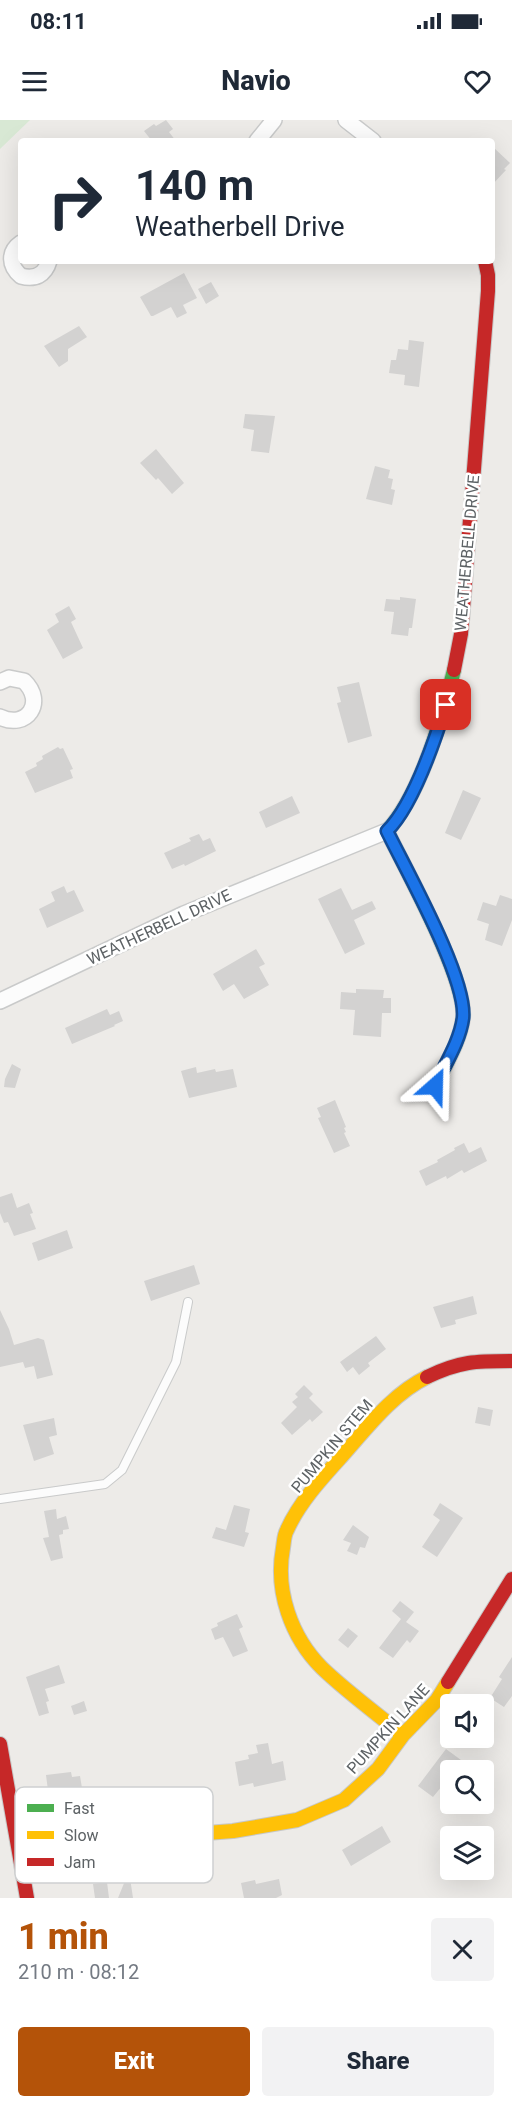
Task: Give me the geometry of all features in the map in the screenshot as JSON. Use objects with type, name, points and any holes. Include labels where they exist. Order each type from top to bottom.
[{"type":"street","points":[[259,138],[274,120]]},
{"type":"street","points":[[346,120],[369,138]]},
{"type":"street","points":[[18,246],[11,258],[12,265],[21,276],[28,278],[41,274],[46,270],[48,264]]},
{"type":"street","name":"WEATHERBELL DRIVE","points":[[0,1001],[184,914],[387,831],[399,819],[434,742],[454,677],[459,645],[488,291],[486,264]]},
{"type":"street","points":[[0,682],[9,678],[24,681],[33,693],[34,700],[29,714],[22,719],[8,721],[0,717]]},
{"type":"street","points":[[387,831],[442,945],[462,998],[463,1017],[459,1035],[435,1086]]},
{"type":"street","name":"PUMPKIN STEM","points":[[403,1735],[322,1668],[306,1649],[290,1622],[282,1592],[280,1563],[286,1531],[313,1488],[390,1403],[418,1381],[449,1366],[475,1361],[512,1361]]},
{"type":"street","name":"PUMPKIN LANE","points":[[213,1833],[297,1820],[344,1800],[378,1769],[403,1735],[437,1700],[512,1579]]},
{"type":"street","points":[[0,1744],[15,1821]]},
{"type":"street","points":[[25,1883],[27,1898]]},
{"type":"lane","points":[[0,1499],[105,1484],[122,1470],[176,1362],[188,1302]]},
{"type":"green space","points":[[0,120],[30,120],[0,149]]},
{"type":"building","points":[[166,120],[173,129],[169,132],[174,138],[150,138],[144,131],[154,124],[156,126]]},
{"type":"building","points":[[495,149],[510,163],[504,169],[506,170],[495,182]]},
{"type":"building","points":[[184,273],[197,298],[183,305],[187,313],[177,318],[171,307],[151,316],[140,297]]},
{"type":"building","points":[[211,282],[219,296],[206,304],[198,289]]},
{"type":"building","points":[[79,326],[87,337],[68,349],[68,361],[59,367],[44,346]]},
{"type":"building","points":[[409,340],[424,342],[419,387],[404,385],[405,375],[389,373],[391,360],[396,360],[398,349],[408,350]]},
{"type":"building","points":[[245,414],[275,416],[269,453],[251,451],[254,430],[243,428]]},
{"type":"building","points":[[156,449],[184,483],[172,494],[140,463]]},
{"type":"building","points":[[375,466],[390,470],[388,478],[393,479],[391,489],[395,490],[392,505],[366,499]]},
{"type":"building","points":[[400,597],[416,599],[412,628],[409,628],[408,636],[391,634],[394,612],[384,611],[386,599],[400,600]]},
{"type":"building","points":[[69,606],[76,619],[71,622],[83,648],[63,659],[47,630],[59,622],[55,614]]},
{"type":"building","points":[[359,682],[372,736],[348,743],[337,703],[341,702],[337,687]]},
{"type":"building","points":[[58,747],[63,748],[73,769],[70,770],[73,778],[35,793],[25,772],[37,766],[36,763],[43,759],[42,756]]},
{"type":"building","points":[[463,790],[481,798],[461,840],[445,833]]},
{"type":"building","points":[[292,796],[300,813],[266,828],[259,812]]},
{"type":"building","points":[[199,834],[203,841],[210,838],[216,851],[185,866],[184,864],[172,869],[164,853],[191,841],[189,838]]},
{"type":"building","points":[[64,886],[67,893],[74,890],[84,911],[47,928],[39,909],[55,901],[51,892]]},
{"type":"building","points":[[341,888],[352,910],[372,901],[376,909],[354,920],[365,944],[345,954],[318,899]]},
{"type":"building","points":[[500,895],[512,899],[512,920],[502,946],[485,940],[489,924],[477,920],[483,902],[496,906]]},
{"type":"building","points":[[256,949],[265,964],[259,967],[269,985],[244,999],[234,984],[223,991],[213,974]]},
{"type":"building","points":[[356,989],[384,990],[383,998],[391,998],[391,1013],[382,1013],[381,1037],[353,1035],[355,1010],[340,1009],[341,992],[356,993]]},
{"type":"building","points":[[107,1009],[110,1015],[119,1011],[123,1021],[72,1044],[65,1028]]},
{"type":"building","points":[[12,1064],[21,1069],[15,1088],[4,1087],[5,1079]]},
{"type":"building","points":[[196,1067],[197,1073],[215,1069],[216,1072],[233,1069],[237,1087],[189,1098],[181,1071]]},
{"type":"building","points":[[335,1100],[346,1127],[344,1133],[350,1146],[334,1153],[318,1118],[321,1117],[317,1108]]},
{"type":"building","points":[[464,1143],[469,1153],[481,1147],[487,1161],[464,1173],[462,1170],[447,1179],[446,1176],[426,1186],[419,1171],[438,1162],[437,1160]]},
{"type":"building","points":[[12,1193],[17,1208],[29,1203],[33,1213],[30,1214],[36,1229],[14,1236],[8,1222],[4,1223],[0,1213],[0,1197]]},
{"type":"building","points":[[67,1230],[73,1248],[38,1261],[32,1243]]},
{"type":"building","points":[[194,1265],[200,1284],[151,1301],[144,1281]]},
{"type":"building","points":[[473,1296],[477,1314],[455,1320],[456,1324],[441,1328],[433,1307]]},
{"type":"building","points":[[0,1310],[14,1345],[38,1338],[44,1340],[53,1375],[37,1379],[34,1366],[25,1368],[23,1362],[0,1367]]},
{"type":"building","points":[[376,1336],[386,1349],[368,1363],[370,1366],[359,1375],[353,1367],[347,1372],[340,1362]]},
{"type":"building","points":[[304,1385],[313,1394],[309,1398],[323,1412],[312,1422],[310,1419],[292,1435],[281,1423],[297,1407],[292,1402],[298,1397],[295,1394]]},
{"type":"building","points":[[478,1407],[493,1410],[490,1426],[475,1423]]},
{"type":"building","points":[[54,1418],[57,1435],[49,1437],[54,1454],[34,1461],[23,1425]]},
{"type":"building","points":[[440,1503],[463,1518],[437,1557],[422,1547],[440,1520],[433,1515]]},
{"type":"building","points":[[234,1505],[250,1509],[245,1532],[249,1533],[244,1547],[212,1538],[216,1527],[226,1530]]},
{"type":"building","points":[[56,1509],[57,1519],[66,1516],[69,1529],[63,1530],[63,1534],[59,1535],[63,1558],[51,1561],[43,1538],[49,1537],[44,1511]]},
{"type":"building","points":[[353,1525],[369,1537],[365,1548],[360,1547],[357,1555],[347,1551],[351,1543],[343,1540]]},
{"type":"building","points":[[400,1601],[414,1612],[406,1622],[419,1631],[410,1643],[407,1640],[393,1658],[379,1648],[401,1619],[392,1611]]},
{"type":"building","points":[[237,1614],[243,1627],[239,1629],[248,1651],[233,1657],[223,1637],[215,1640],[211,1629],[218,1626],[217,1623]]},
{"type":"building","points":[[348,1628],[358,1636],[348,1648],[338,1640]]},
{"type":"building","points":[[512,1657],[512,1696],[504,1707],[494,1701],[493,1694],[502,1679],[499,1677]]},
{"type":"building","points":[[59,1665],[65,1683],[45,1689],[49,1701],[46,1702],[49,1713],[39,1716],[26,1677]]},
{"type":"building","points":[[84,1701],[87,1711],[74,1715],[71,1706]]},
{"type":"building","points":[[268,1743],[272,1764],[283,1761],[286,1780],[254,1787],[253,1783],[239,1786],[235,1762],[249,1759],[248,1755],[258,1753],[256,1745]]},
{"type":"building","points":[[446,1749],[461,1760],[440,1760],[440,1788],[433,1797],[418,1786]]},
{"type":"building","points":[[71,1772],[72,1777],[80,1776],[82,1787],[48,1787],[46,1775]]},
{"type":"building","points":[[382,1826],[391,1842],[351,1866],[342,1850]]},
{"type":"building","points":[[279,1879],[282,1895],[276,1898],[244,1898],[241,1883],[255,1880],[256,1884]]},
{"type":"building","points":[[107,1883],[109,1898],[95,1898],[93,1884]]},
{"type":"building","points":[[124,1883],[131,1883],[133,1898],[118,1898]]},
{"type":"traffic: fast","points":[[435,1086],[459,1036],[463,1018],[462,1001],[446,952],[387,831],[410,797],[429,755],[454,670]]},
{"type":"traffic: slow","points":[[403,1735],[341,1685],[311,1656],[294,1628],[288,1612],[281,1581],[281,1564],[286,1532],[311,1492],[391,1402],[427,1377]]},
{"type":"traffic: slow","points":[[213,1832],[297,1820],[344,1800],[378,1769],[403,1735],[437,1700],[448,1682]]},
{"type":"traffic: jam","points":[[454,670],[461,634],[488,291],[486,264]]},
{"type":"traffic: jam","points":[[427,1377],[468,1363],[512,1361]]},
{"type":"traffic: jam","points":[[448,1682],[512,1579]]},
{"type":"traffic: jam","points":[[0,1744],[15,1830]]},
{"type":"traffic: jam","points":[[24,1883],[27,1898]]},
{"type":"route","points":[[435,1086],[459,1035],[463,1017],[462,998],[442,945],[387,831],[399,819],[434,742],[446,705]]}]
